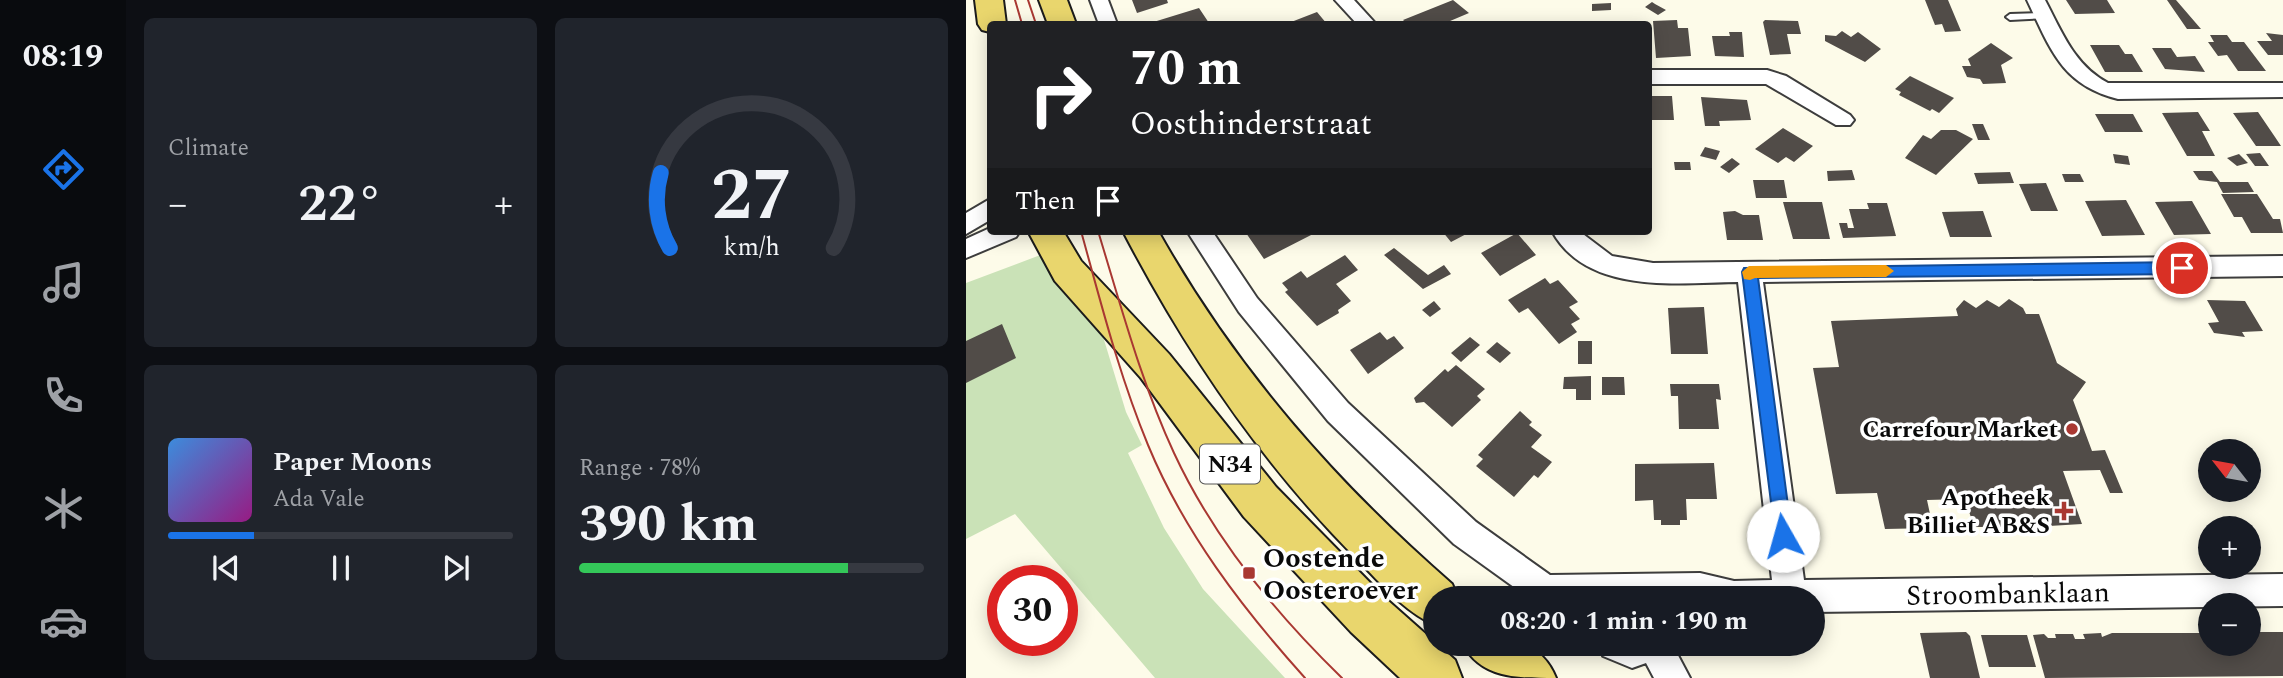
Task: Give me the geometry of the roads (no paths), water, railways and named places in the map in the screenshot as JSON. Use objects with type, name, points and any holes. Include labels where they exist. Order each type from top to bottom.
[{"type":"main road","points":[[989,0],[992,21]]},
{"type":"main road","points":[[1053,0],[1061,21]]},
{"type":"main road","name":"N34","points":[[1047,235],[1068,271],[1155,366],[1260,502],[1368,615],[1437,678]]},
{"type":"main road","name":"N34","points":[[1142,235],[1183,312],[1230,383],[1339,510],[1423,590]]},
{"type":"main road","points":[[1503,656],[1531,678]]},
{"type":"street","points":[[1099,0],[1107,21]]},
{"type":"street","points":[[1344,0],[1364,21]]},
{"type":"street","points":[[2041,8],[2074,71],[2096,88],[2118,92],[2283,90]]},
{"type":"street","points":[[1652,77],[1767,77],[1843,120]]},
{"type":"street","points":[[966,225],[987,210]]},
{"type":"street","points":[[966,249],[999,235]]},
{"type":"street","points":[[1202,235],[1248,305],[1338,412],[1465,533],[1538,586]]},
{"type":"street","points":[[1568,235],[1590,258],[1614,269],[1653,273],[2283,266]]},
{"type":"street","points":[[1749,272],[1789,586]]},
{"type":"street","name":"Stroombanklaan","points":[[1825,595],[2283,590]]},
{"type":"street","points":[[1659,656],[1673,678]]},
{"type":"lane","points":[[2010,17],[2041,8]]},
{"type":"tram line","points":[[1015,0],[1021,21]]},
{"type":"tram line","points":[[1028,0],[1035,21]]},
{"type":"tram line","points":[[1082,235],[1128,392],[1162,477],[1216,568],[1305,678]]},
{"type":"tram line","points":[[1099,235],[1151,399],[1190,485],[1227,545],[1248,573],[1293,627],[1342,678]]},
{"type":"place","name":"Carrefour Market","points":[[2072,429]]},
{"type":"place","name":"Apotheek Billiet AB&S","points":[[2064,511]]},
{"type":"place","name":"Oostende Oosteroever","points":[[1249,573]]}]
